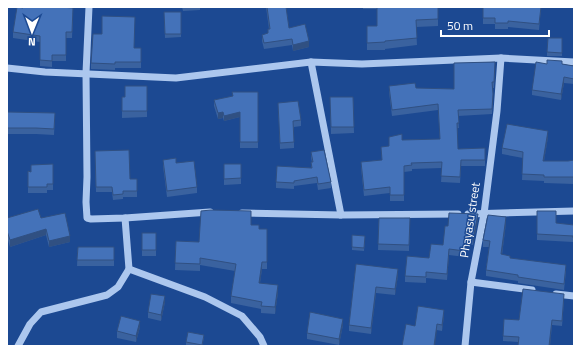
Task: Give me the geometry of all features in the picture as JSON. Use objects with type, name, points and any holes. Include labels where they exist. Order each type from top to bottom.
[{"type":"street","points":[[89,7],[86,73],[87,218],[125,218],[218,212]]},
{"type":"street","points":[[7,68],[44,72],[176,78],[311,62],[362,64],[501,58],[574,62]]},
{"type":"street","name":"Phayasu street","points":[[465,346],[471,282],[484,214],[497,111],[501,58]]},
{"type":"street","points":[[311,62],[342,215]]},
{"type":"street","points":[[234,213],[342,215],[484,214],[574,211]]},
{"type":"street","points":[[18,346],[30,324],[41,312],[107,295],[118,287],[129,269],[125,218]]},
{"type":"street","points":[[129,269],[205,297],[242,316],[260,337],[264,346]]},
{"type":"street","points":[[471,282],[574,296]]},
{"type":"building","points":[[17,7],[73,8],[72,32],[66,32],[66,55],[52,55],[52,61],[40,60],[40,36],[13,32]]},
{"type":"building","points":[[267,7],[286,7],[289,28],[305,24],[309,41],[293,45],[292,39],[264,43],[262,35],[268,33],[268,29],[270,29]]},
{"type":"building","points":[[377,7],[438,7],[438,19],[416,20],[417,38],[367,43],[367,26],[377,26]]},
{"type":"building","points":[[483,7],[541,7],[539,24],[508,21],[508,23],[495,23],[495,18],[483,18]]},
{"type":"building","points":[[164,12],[181,12],[181,34],[165,34]]},
{"type":"building","points":[[102,16],[135,17],[134,48],[141,48],[141,62],[115,62],[115,64],[91,63],[93,34],[102,34]]},
{"type":"building","points":[[548,38],[562,38],[562,53],[547,52]]},
{"type":"building","points":[[547,60],[562,61],[562,64],[574,66],[574,79],[564,77],[561,94],[532,90],[536,62],[547,64]]},
{"type":"building","points":[[495,62],[494,82],[492,82],[492,109],[458,110],[458,149],[485,148],[485,160],[461,160],[460,177],[441,176],[442,162],[411,163],[412,165],[404,166],[404,195],[390,195],[390,187],[364,190],[361,162],[382,160],[381,147],[389,146],[389,137],[402,134],[402,140],[440,139],[438,104],[392,110],[389,86],[415,83],[416,88],[454,89],[454,63]]},
{"type":"building","points":[[125,86],[147,86],[147,111],[122,111],[122,97],[125,97]]},
{"type":"building","points":[[232,92],[258,92],[258,142],[240,142],[240,112],[224,116],[223,112],[218,113],[214,100],[233,96]]},
{"type":"building","points":[[330,97],[353,97],[354,127],[331,127]]},
{"type":"building","points":[[298,101],[301,120],[293,121],[294,142],[280,143],[278,103]]},
{"type":"building","points":[[7,112],[55,113],[54,129],[7,128]]},
{"type":"building","points":[[507,124],[548,131],[543,161],[574,160],[574,177],[544,177],[544,175],[522,174],[523,152],[502,148]]},
{"type":"building","points":[[129,150],[130,179],[137,179],[137,191],[123,191],[123,194],[113,195],[112,187],[96,187],[95,151]]},
{"type":"building","points":[[324,150],[331,182],[318,184],[317,177],[294,181],[294,183],[276,182],[277,166],[312,168],[311,162],[313,162],[311,152]]},
{"type":"building","points":[[176,158],[176,163],[194,161],[197,187],[167,191],[163,160]]},
{"type":"building","points":[[53,164],[53,184],[47,184],[47,187],[28,187],[28,171],[31,172],[31,165]]},
{"type":"building","points":[[224,164],[241,164],[241,178],[224,179]]},
{"type":"building","points":[[38,209],[41,218],[65,213],[70,236],[49,241],[46,229],[10,240],[7,231],[7,218]]},
{"type":"building","points":[[201,211],[251,211],[251,225],[259,225],[259,229],[267,229],[267,262],[262,262],[259,283],[278,285],[275,307],[261,306],[262,302],[231,296],[236,264],[200,258],[200,264],[175,263],[176,241],[199,242]]},
{"type":"building","points":[[537,211],[556,211],[556,223],[574,225],[574,238],[573,236],[537,234]]},
{"type":"building","points":[[449,213],[478,214],[473,239],[466,238],[465,251],[449,249],[447,274],[426,272],[426,277],[405,276],[407,256],[429,258],[431,244],[443,245],[445,226],[448,226]]},
{"type":"building","points":[[488,215],[506,217],[501,254],[510,256],[510,258],[566,265],[564,284],[518,277],[518,275],[486,270],[490,241],[483,240]]},
{"type":"building","points":[[379,218],[410,218],[409,245],[378,244]]},
{"type":"building","points":[[142,233],[156,233],[156,250],[142,250]]},
{"type":"building","points":[[352,235],[365,236],[364,248],[352,247]]},
{"type":"building","points":[[78,247],[114,247],[114,260],[77,260]]},
{"type":"building","points":[[356,264],[398,269],[395,289],[376,287],[371,328],[349,325]]},
{"type":"building","points":[[523,289],[564,294],[562,321],[552,320],[549,346],[518,346],[519,337],[503,336],[504,319],[519,320]]},
{"type":"building","points":[[151,294],[165,296],[161,315],[148,312]]},
{"type":"building","points":[[418,306],[444,310],[442,325],[437,324],[434,346],[402,346],[406,324],[415,326]]},
{"type":"building","points":[[310,312],[343,319],[339,339],[307,333]]},
{"type":"building","points":[[121,316],[140,321],[136,336],[117,331]]},
{"type":"building","points":[[188,332],[204,335],[202,345],[186,342]]}]
